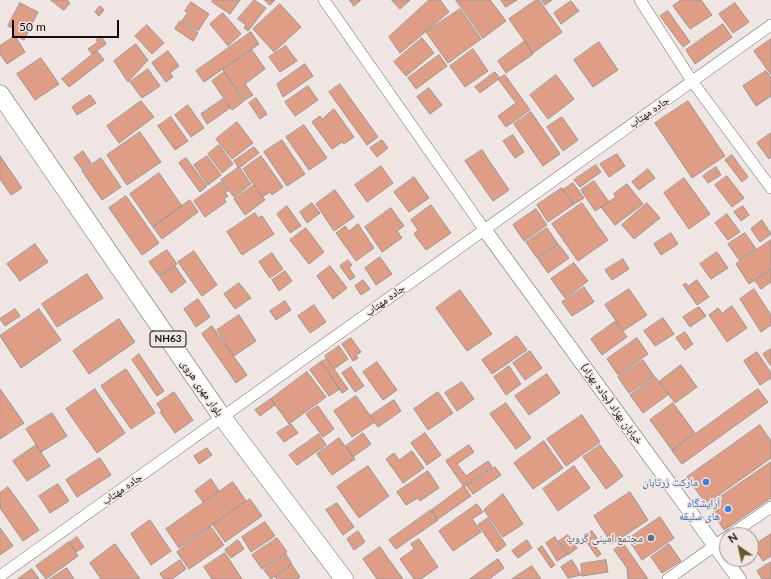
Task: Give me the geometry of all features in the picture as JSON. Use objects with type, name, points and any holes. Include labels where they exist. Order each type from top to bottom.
[{"type":"highway","name":"بلوار مهری هروی","points":[[0,94],[222,417],[344,579]]},
{"type":"street","points":[[324,0],[484,229]]},
{"type":"street","points":[[640,0],[692,81],[771,188]]},
{"type":"street","name":"جاده مهتاب","points":[[0,576],[771,25]]},
{"type":"street","name":"خیابان بهزاد (جاده بهزاد)","points":[[484,229],[739,579]]},
{"type":"street","points":[[741,527],[771,506]]},
{"type":"street","points":[[668,579],[719,542]]},
{"type":"building","points":[[51,0],[67,0],[70,3],[64,10]]},
{"type":"building","points":[[213,0],[240,0],[230,14],[212,2]]},
{"type":"building","points":[[254,0],[266,8],[248,31],[244,28],[246,25],[238,19]]},
{"type":"building","points":[[265,0],[275,0],[270,5]]},
{"type":"building","points":[[350,0],[361,0],[354,6]]},
{"type":"building","points":[[392,0],[410,0],[400,9]]},
{"type":"building","points":[[429,0],[440,0],[449,12],[400,53],[389,37]]},
{"type":"building","points":[[456,0],[490,0],[506,21],[483,38]]},
{"type":"building","points":[[501,0],[517,0],[506,7]]},
{"type":"building","points":[[536,0],[539,0],[562,32],[533,53],[509,19]]},
{"type":"building","points":[[542,0],[552,0],[545,5]]},
{"type":"building","points":[[681,0],[701,0],[712,15],[690,29],[673,6]]},
{"type":"building","points":[[571,1],[579,11],[561,24],[554,13]]},
{"type":"building","points":[[191,2],[209,14],[198,31],[182,21],[188,12],[185,11]]},
{"type":"building","points":[[20,3],[38,12],[24,40],[12,34],[15,29],[8,26]]},
{"type":"building","points":[[735,3],[749,22],[733,33],[719,14]]},
{"type":"building","points":[[280,4],[301,27],[274,52],[253,29]]},
{"type":"building","points":[[100,6],[104,10],[99,16],[95,12]]},
{"type":"building","points":[[460,9],[481,39],[448,63],[426,32]]},
{"type":"building","points":[[668,11],[690,42],[683,47],[660,16]]},
{"type":"building","points":[[223,13],[241,34],[228,46],[210,24]]},
{"type":"building","points":[[180,21],[198,33],[193,41],[175,29]]},
{"type":"building","points":[[723,24],[732,37],[695,64],[686,50]]},
{"type":"building","points":[[147,25],[164,43],[152,54],[135,36]]},
{"type":"building","points":[[251,32],[259,44],[204,82],[196,71]]},
{"type":"building","points":[[15,36],[25,52],[7,64],[0,54],[0,46]]},
{"type":"building","points":[[101,36],[106,44],[92,54],[88,49],[98,42],[96,40]]},
{"type":"building","points":[[422,38],[434,53],[406,76],[394,62]]},
{"type":"building","points":[[771,39],[771,75],[754,51]]},
{"type":"building","points":[[525,41],[533,54],[506,73],[498,61]]},
{"type":"building","points":[[599,42],[618,70],[593,87],[574,60]]},
{"type":"building","points":[[136,44],[148,60],[128,82],[114,61]]},
{"type":"building","points":[[286,46],[297,61],[280,72],[269,57]]},
{"type":"building","points":[[473,49],[488,71],[465,87],[450,66]]},
{"type":"building","points":[[252,50],[265,69],[245,84],[253,95],[245,100],[223,70]]},
{"type":"building","points":[[97,51],[104,60],[69,87],[62,79]]},
{"type":"building","points":[[168,51],[179,66],[170,73],[173,77],[166,82],[152,63]]},
{"type":"building","points":[[439,55],[447,66],[416,89],[408,78]]},
{"type":"building","points":[[41,58],[59,84],[35,100],[17,74]]},
{"type":"building","points":[[305,64],[313,76],[283,97],[277,84]]},
{"type":"building","points":[[148,69],[160,86],[142,98],[130,82]]},
{"type":"building","points":[[766,71],[771,78],[771,96],[756,106],[743,86]]},
{"type":"building","points":[[224,72],[244,101],[232,110],[212,81]]},
{"type":"building","points":[[495,72],[500,78],[480,93],[475,87]]},
{"type":"building","points":[[505,75],[530,110],[506,127],[498,116],[516,103],[498,79]]},
{"type":"building","points":[[556,75],[574,99],[548,119],[530,95]]},
{"type":"building","points":[[340,84],[378,137],[367,145],[329,92]]},
{"type":"building","points":[[308,86],[318,100],[295,116],[285,102]]},
{"type":"building","points":[[429,88],[442,105],[430,114],[417,97]]},
{"type":"building","points":[[90,95],[96,103],[77,115],[72,107]]},
{"type":"building","points":[[256,98],[267,114],[260,119],[249,103]]},
{"type":"building","points":[[223,99],[230,108],[207,124],[201,114]]},
{"type":"building","points":[[141,101],[154,117],[119,143],[107,126]]},
{"type":"building","points":[[688,101],[725,156],[692,178],[655,123]]},
{"type":"building","points":[[188,105],[204,128],[191,137],[175,115]]},
{"type":"building","points":[[334,109],[354,137],[344,144],[342,142],[332,149],[312,122],[320,116],[322,119]]},
{"type":"building","points":[[531,112],[560,154],[543,166],[514,124]]},
{"type":"building","points":[[171,117],[188,141],[175,150],[158,126]]},
{"type":"building","points":[[562,117],[578,140],[563,151],[547,127]]},
{"type":"building","points":[[237,122],[253,143],[232,159],[216,139]]},
{"type":"building","points":[[304,125],[327,158],[309,170],[286,137]]},
{"type":"building","points":[[140,132],[161,162],[127,185],[107,155]]},
{"type":"building","points":[[771,133],[771,157],[769,159],[757,143]]},
{"type":"building","points":[[513,135],[524,152],[515,158],[503,141]]},
{"type":"building","points":[[282,140],[305,174],[287,186],[264,152]]},
{"type":"building","points":[[382,140],[388,148],[377,157],[370,148]]},
{"type":"building","points":[[219,145],[233,164],[222,173],[208,154]]},
{"type":"building","points":[[254,147],[259,153],[239,168],[234,161]]},
{"type":"building","points":[[482,150],[509,190],[493,201],[465,161]]},
{"type":"building","points":[[83,151],[91,163],[82,169],[74,158]]},
{"type":"building","points":[[617,154],[625,166],[609,177],[600,164]]},
{"type":"building","points":[[732,155],[748,177],[742,182],[725,160]]},
{"type":"building","points":[[0,156],[22,188],[11,195],[0,179]]},
{"type":"building","points":[[207,156],[221,175],[208,185],[194,165]]},
{"type":"building","points":[[261,156],[283,187],[272,195],[270,192],[262,197],[243,169]]},
{"type":"building","points":[[101,158],[121,187],[102,200],[82,171]]},
{"type":"building","points":[[186,158],[207,186],[200,192],[179,163]]},
{"type":"building","points":[[596,165],[601,172],[580,187],[574,180]]},
{"type":"building","points":[[381,166],[393,183],[367,202],[355,185]]},
{"type":"building","points":[[239,167],[251,184],[234,197],[221,180]]},
{"type":"building","points":[[716,167],[721,175],[708,183],[703,176]]},
{"type":"building","points":[[648,169],[655,178],[639,190],[632,182]]},
{"type":"building","points":[[159,173],[182,206],[153,227],[130,194]]},
{"type":"building","points":[[727,176],[744,198],[732,207],[715,185]]},
{"type":"building","points":[[414,177],[429,198],[409,212],[394,192]]},
{"type":"building","points":[[684,178],[710,214],[689,229],[664,193]]},
{"type":"building","points":[[594,181],[609,202],[595,211],[581,190]]},
{"type":"building","points":[[221,182],[228,191],[225,193],[228,196],[224,199],[226,202],[205,217],[194,201]]},
{"type":"building","points":[[573,183],[584,198],[574,204],[563,190]]},
{"type":"building","points":[[627,184],[643,204],[615,225],[601,207],[616,197],[614,194]]},
{"type":"building","points":[[254,185],[265,200],[245,215],[234,199]]},
{"type":"building","points":[[562,188],[574,204],[548,222],[537,205]]},
{"type":"building","points":[[335,190],[354,217],[334,231],[316,204]]},
{"type":"building","points":[[126,196],[159,243],[142,255],[109,208]]},
{"type":"building","points":[[190,200],[198,212],[162,239],[153,227]]},
{"type":"building","points":[[312,203],[320,213],[307,223],[300,212]]},
{"type":"building","points":[[582,203],[608,240],[578,261],[552,224]]},
{"type":"building","points":[[647,203],[660,218],[634,239],[622,225]]},
{"type":"building","points":[[431,205],[451,233],[426,250],[414,234],[418,230],[411,220]]},
{"type":"building","points":[[287,206],[301,226],[290,233],[277,214]]},
{"type":"building","points":[[743,206],[749,215],[741,221],[734,212]]},
{"type":"building","points":[[391,208],[404,226],[397,231],[402,238],[382,252],[365,227]]},
{"type":"building","points":[[536,209],[547,225],[524,241],[513,225]]},
{"type":"building","points":[[255,213],[258,218],[262,216],[274,234],[242,255],[227,232]]},
{"type":"building","points":[[727,214],[740,232],[728,240],[715,223]]},
{"type":"building","points":[[762,220],[771,234],[760,242],[751,229]]},
{"type":"building","points":[[358,224],[374,248],[356,261],[336,233],[345,226],[349,231]]},
{"type":"building","points":[[306,228],[324,252],[309,264],[290,240]]},
{"type":"building","points":[[547,228],[558,244],[537,258],[526,242]]},
{"type":"building","points":[[671,233],[678,244],[661,255],[654,244]]},
{"type":"building","points":[[745,233],[756,249],[739,260],[728,244]]},
{"type":"building","points":[[771,240],[771,269],[749,284],[736,264]]},
{"type":"building","points":[[35,244],[48,262],[20,281],[7,264]]},
{"type":"building","points":[[559,245],[569,258],[548,273],[538,259]]},
{"type":"building","points":[[167,250],[177,264],[159,276],[149,262]]},
{"type":"building","points":[[194,251],[217,285],[202,296],[178,262]]},
{"type":"building","points":[[717,252],[728,268],[711,279],[700,264]]},
{"type":"building","points":[[272,253],[283,269],[270,278],[259,262]]},
{"type":"building","points":[[380,257],[392,274],[376,285],[365,268]]},
{"type":"building","points":[[623,259],[629,269],[612,280],[605,270]]},
{"type":"building","points":[[348,260],[352,265],[349,268],[355,277],[350,280],[340,266]]},
{"type":"building","points":[[574,263],[588,281],[565,298],[551,279]]},
{"type":"building","points":[[175,266],[186,282],[171,293],[160,277]]},
{"type":"building","points":[[330,266],[347,288],[333,299],[317,276]]},
{"type":"building","points":[[771,270],[771,282],[761,289],[755,281]]},
{"type":"building","points":[[285,271],[292,281],[279,291],[272,280]]},
{"type":"building","points":[[87,274],[103,298],[57,327],[42,304]]},
{"type":"building","points":[[363,280],[370,289],[361,295],[355,286]]},
{"type":"building","points":[[697,280],[709,297],[697,305],[683,285],[686,283],[688,286]]},
{"type":"building","points":[[239,283],[251,298],[235,309],[224,294]]},
{"type":"building","points":[[584,287],[594,302],[572,316],[562,302]]},
{"type":"building","points":[[629,289],[647,315],[623,331],[605,305]]},
{"type":"building","points":[[754,289],[771,315],[771,325],[761,332],[740,299]]},
{"type":"building","points":[[460,290],[492,334],[467,351],[436,308]]},
{"type":"building","points":[[198,299],[210,317],[196,327],[184,309]]},
{"type":"building","points":[[285,301],[291,310],[276,320],[270,311]]},
{"type":"building","points":[[314,305],[326,322],[310,333],[298,316]]},
{"type":"building","points":[[732,306],[747,328],[727,342],[709,315],[718,308],[722,313]]},
{"type":"building","points":[[699,307],[706,316],[690,327],[683,317]]},
{"type":"building","points":[[15,309],[20,316],[5,326],[0,319]]},
{"type":"building","points":[[39,309],[61,340],[21,368],[0,336]]},
{"type":"building","points":[[239,315],[256,341],[234,356],[217,330]]},
{"type":"building","points":[[663,318],[674,334],[655,346],[644,331]]},
{"type":"building","points":[[119,319],[135,342],[89,374],[73,351]]},
{"type":"building","points":[[616,321],[627,337],[602,355],[591,339]]},
{"type":"building","points":[[212,326],[247,375],[236,383],[202,334]]},
{"type":"building","points":[[685,332],[693,344],[685,350],[676,338]]},
{"type":"building","points":[[517,336],[527,350],[492,374],[482,360]]},
{"type":"building","points":[[351,338],[361,352],[356,355],[358,358],[353,361],[342,344]]},
{"type":"building","points":[[637,338],[648,354],[618,375],[607,359]]},
{"type":"building","points":[[339,346],[348,359],[334,369],[325,356]]},
{"type":"building","points":[[771,349],[771,366],[763,354]]},
{"type":"building","points":[[530,351],[542,368],[525,380],[513,363]]},
{"type":"building","points":[[757,352],[771,373],[771,378],[760,385],[744,361]]},
{"type":"building","points":[[139,354],[164,391],[157,396],[132,360]]},
{"type":"building","points":[[327,359],[348,389],[342,393],[321,362]]},
{"type":"building","points":[[643,360],[654,376],[629,393],[618,377]]},
{"type":"building","points":[[321,362],[340,389],[329,396],[310,370]]},
{"type":"building","points":[[377,362],[397,390],[383,400],[363,372]]},
{"type":"building","points":[[681,365],[697,387],[675,403],[659,382]]},
{"type":"building","points":[[509,366],[521,384],[506,395],[494,377]]},
{"type":"building","points":[[351,367],[364,386],[355,392],[342,373]]},
{"type":"building","points":[[126,369],[155,413],[131,429],[101,386]]},
{"type":"building","points":[[307,372],[326,397],[289,424],[271,399]]},
{"type":"building","points":[[547,374],[560,393],[529,415],[515,396]]},
{"type":"building","points":[[655,377],[669,394],[643,413],[630,395]]},
{"type":"building","points":[[462,382],[474,399],[457,411],[445,393]]},
{"type":"building","points":[[0,389],[24,423],[0,439]]},
{"type":"building","points":[[95,389],[125,433],[97,453],[66,409]]},
{"type":"building","points":[[758,389],[768,402],[682,464],[672,451]]},
{"type":"building","points":[[174,392],[193,420],[175,433],[160,412],[162,411],[157,404]]},
{"type":"building","points":[[438,392],[453,413],[428,430],[414,409]]},
{"type":"building","points":[[356,396],[375,422],[352,437],[334,411]]},
{"type":"building","points":[[271,399],[275,405],[260,416],[255,410]]},
{"type":"building","points":[[394,400],[401,411],[378,427],[370,416]]},
{"type":"building","points":[[506,403],[531,438],[516,449],[490,414]]},
{"type":"building","points":[[673,403],[695,433],[672,450],[650,420]]},
{"type":"building","points":[[318,406],[334,429],[323,437],[306,414]]},
{"type":"building","points":[[52,413],[67,436],[41,452],[26,429]]},
{"type":"building","points":[[582,415],[600,442],[566,466],[547,439]]},
{"type":"building","points":[[291,424],[298,433],[284,442],[277,433]]},
{"type":"building","points":[[760,425],[771,441],[771,458],[706,504],[687,477]]},
{"type":"building","points":[[363,433],[371,444],[353,457],[346,446]]},
{"type":"building","points":[[425,433],[441,455],[427,465],[411,443]]},
{"type":"building","points":[[319,434],[326,445],[297,465],[289,455]]},
{"type":"building","points":[[339,438],[355,459],[332,475],[317,454]]},
{"type":"building","points":[[544,441],[563,468],[533,489],[514,463]]},
{"type":"building","points":[[36,445],[50,466],[27,481],[13,461]]},
{"type":"building","points":[[469,445],[474,452],[457,464],[466,476],[488,461],[492,467],[464,487],[446,461]]},
{"type":"building","points":[[600,445],[623,476],[606,489],[583,457]]},
{"type":"building","points":[[207,448],[212,455],[199,464],[194,456]]},
{"type":"building","points":[[412,451],[424,468],[403,483],[386,459],[394,453],[399,460]]},
{"type":"building","points":[[100,458],[111,475],[77,497],[66,480]]},
{"type":"building","points":[[771,462],[771,498],[728,527],[722,527],[712,512],[715,510],[710,504]]},
{"type":"building","points":[[368,466],[389,496],[359,518],[337,487]]},
{"type":"building","points":[[574,466],[590,488],[558,511],[543,489]]},
{"type":"building","points":[[495,467],[501,475],[473,494],[467,486]]},
{"type":"building","points":[[428,471],[439,488],[420,501],[418,498],[406,505],[397,492]]},
{"type":"building","points":[[211,479],[219,491],[203,502],[195,491]]},
{"type":"building","points":[[233,482],[246,501],[179,548],[166,529]]},
{"type":"building","points":[[58,484],[69,501],[50,513],[39,496]]},
{"type":"building","points":[[464,486],[471,496],[438,519],[432,510]]},
{"type":"building","points":[[8,487],[39,530],[23,541],[0,508],[0,493]]},
{"type":"building","points":[[630,492],[648,520],[612,544],[594,516]]},
{"type":"building","points":[[503,494],[523,524],[503,537],[484,510]]},
{"type":"building","points":[[250,499],[262,516],[225,542],[213,525]]},
{"type":"building","points":[[337,503],[354,527],[343,535],[326,510]]},
{"type":"building","points":[[477,504],[483,512],[472,519],[481,532],[453,551],[439,531]]},
{"type":"building","points":[[431,510],[438,520],[396,549],[389,540]]},
{"type":"building","name":"مجتمع امینی گروپ","points":[[660,517],[674,538],[642,560],[628,539]]},
{"type":"building","points":[[488,518],[506,545],[497,552],[478,525]]},
{"type":"building","points":[[150,520],[171,551],[151,565],[131,534]]},
{"type":"building","points":[[265,522],[275,536],[251,552],[242,537]]},
{"type":"building","points":[[211,527],[224,545],[189,569],[177,552]]},
{"type":"building","points":[[0,528],[13,546],[0,555]]},
{"type":"building","points":[[358,531],[365,542],[354,550],[347,539]]},
{"type":"building","points":[[592,531],[597,538],[592,541],[601,554],[597,557],[583,537]]},
{"type":"building","points":[[771,534],[771,556],[763,561],[759,555],[759,542]]},
{"type":"building","points":[[568,535],[577,548],[568,555],[559,541]]},
{"type":"building","points":[[77,537],[84,547],[76,552],[70,542]]},
{"type":"building","points":[[555,537],[567,555],[557,561],[546,543]]},
{"type":"building","points":[[277,538],[287,552],[262,569],[252,555]]},
{"type":"building","points":[[419,539],[438,567],[421,579],[414,579],[400,559],[414,549],[411,544]]},
{"type":"building","points":[[238,540],[244,549],[231,558],[225,550]]},
{"type":"building","points":[[527,540],[532,548],[518,558],[512,551]]},
{"type":"building","points":[[69,542],[78,556],[46,579],[36,566]]},
{"type":"building","points":[[623,543],[648,579],[628,579],[627,568],[614,550]]},
{"type":"building","points":[[115,544],[140,579],[101,579],[90,563]]},
{"type":"building","points":[[669,544],[681,561],[662,573],[651,557]]},
{"type":"building","points":[[542,546],[555,565],[551,568],[538,549]]},
{"type":"building","points":[[380,547],[403,579],[377,579],[363,559]]},
{"type":"building","points":[[225,553],[242,579],[212,579],[204,567]]},
{"type":"building","points":[[286,554],[292,564],[271,579],[264,570]]},
{"type":"building","points":[[498,559],[504,568],[489,579],[470,579]]},
{"type":"building","points":[[180,560],[186,569],[172,579],[164,579],[160,574]]},
{"type":"building","points":[[572,560],[581,575],[568,578],[561,567]]},
{"type":"building","points":[[606,560],[608,572],[582,576],[581,564]]},
{"type":"building","points":[[771,562],[771,579],[762,579],[757,571]]},
{"type":"building","points":[[292,565],[300,577],[297,579],[277,579],[275,577]]},
{"type":"building","points":[[532,566],[541,579],[512,579]]},
{"type":"building","points":[[67,568],[74,579],[50,579]]},
{"type":"building","points":[[32,569],[39,579],[18,579]]},
{"type":"place","name":"مارکت زرتابان","points":[[706,482]]},
{"type":"place","name":"آرایشگاه های سلیقه","points":[[728,509]]},
{"type":"place","name":"مجتمع امینی گروپ","points":[[651,538]]}]
